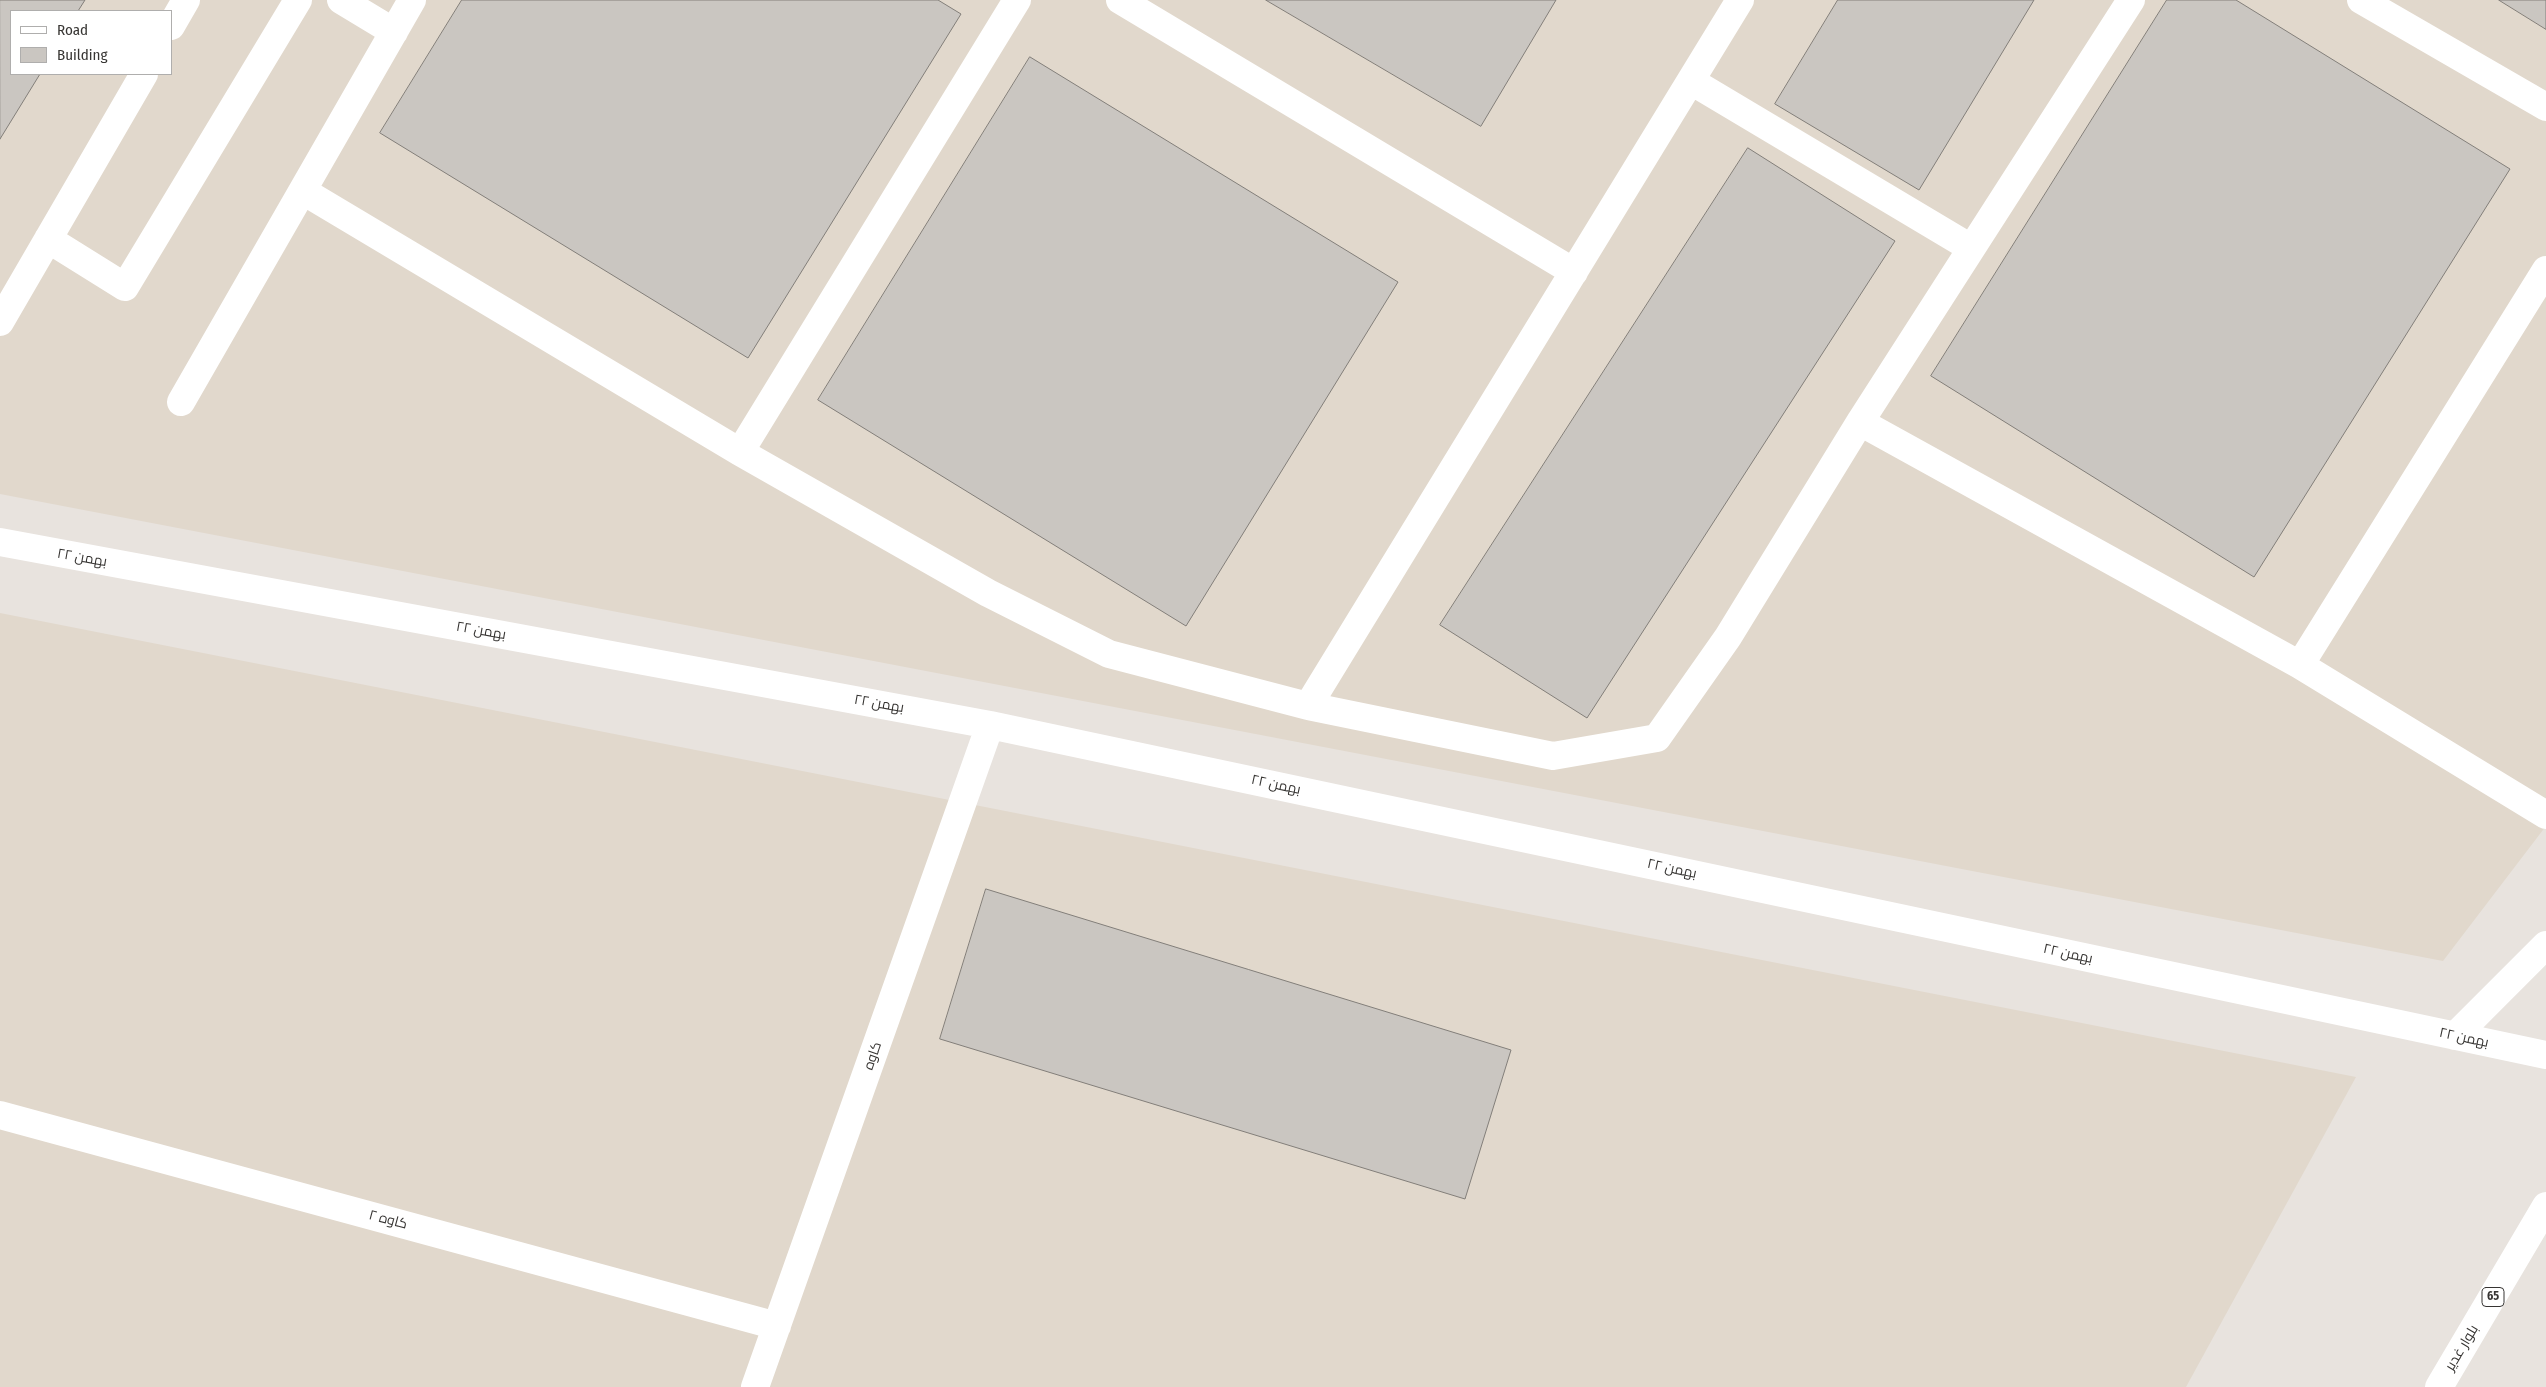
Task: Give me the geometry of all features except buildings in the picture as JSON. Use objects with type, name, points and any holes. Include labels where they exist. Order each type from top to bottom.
[{"type":"main road","points":[[172,24],[186,0]]},
{"type":"main road","points":[[48,239],[125,287],[298,0]]},
{"type":"main road","points":[[341,0],[394,32]]},
{"type":"main road","points":[[181,402],[412,0]]},
{"type":"main road","points":[[740,452],[1017,0]]},
{"type":"main road","points":[[1120,0],[1574,272]]},
{"type":"main road","points":[[1308,706],[1740,0]]},
{"type":"main road","points":[[302,191],[740,452],[988,594],[1109,654],[1308,706],[1553,756],[1657,738],[1728,637],[1860,422],[2131,0]]},
{"type":"main road","points":[[2361,0],[2546,107]]},
{"type":"main road","points":[[0,322],[143,75]]},
{"type":"main road","points":[[1691,81],[1972,248]]},
{"type":"main road","points":[[2300,665],[2546,270]]},
{"type":"main road","points":[[1860,422],[2300,665],[2546,815]]},
{"type":"main road","name":"۲۲ بهمن","points":[[0,542],[990,725],[2546,1055]]},
{"type":"main road","name":"کاوه","points":[[756,1387],[990,725]]},
{"type":"main road","points":[[2455,1036],[2546,945]]},
{"type":"main road","name":"کاوه ۲","points":[[0,1114],[777,1326]]},
{"type":"main road","name":"بلوار غدیر","points":[[2439,1387],[2546,1206]]},
{"type":"shaded area","points":[[0,0],[2546,0],[2546,826],[2443,961],[0,494]]},
{"type":"shaded area","points":[[0,613],[2356,1077],[2186,1387],[0,1387]]}]
